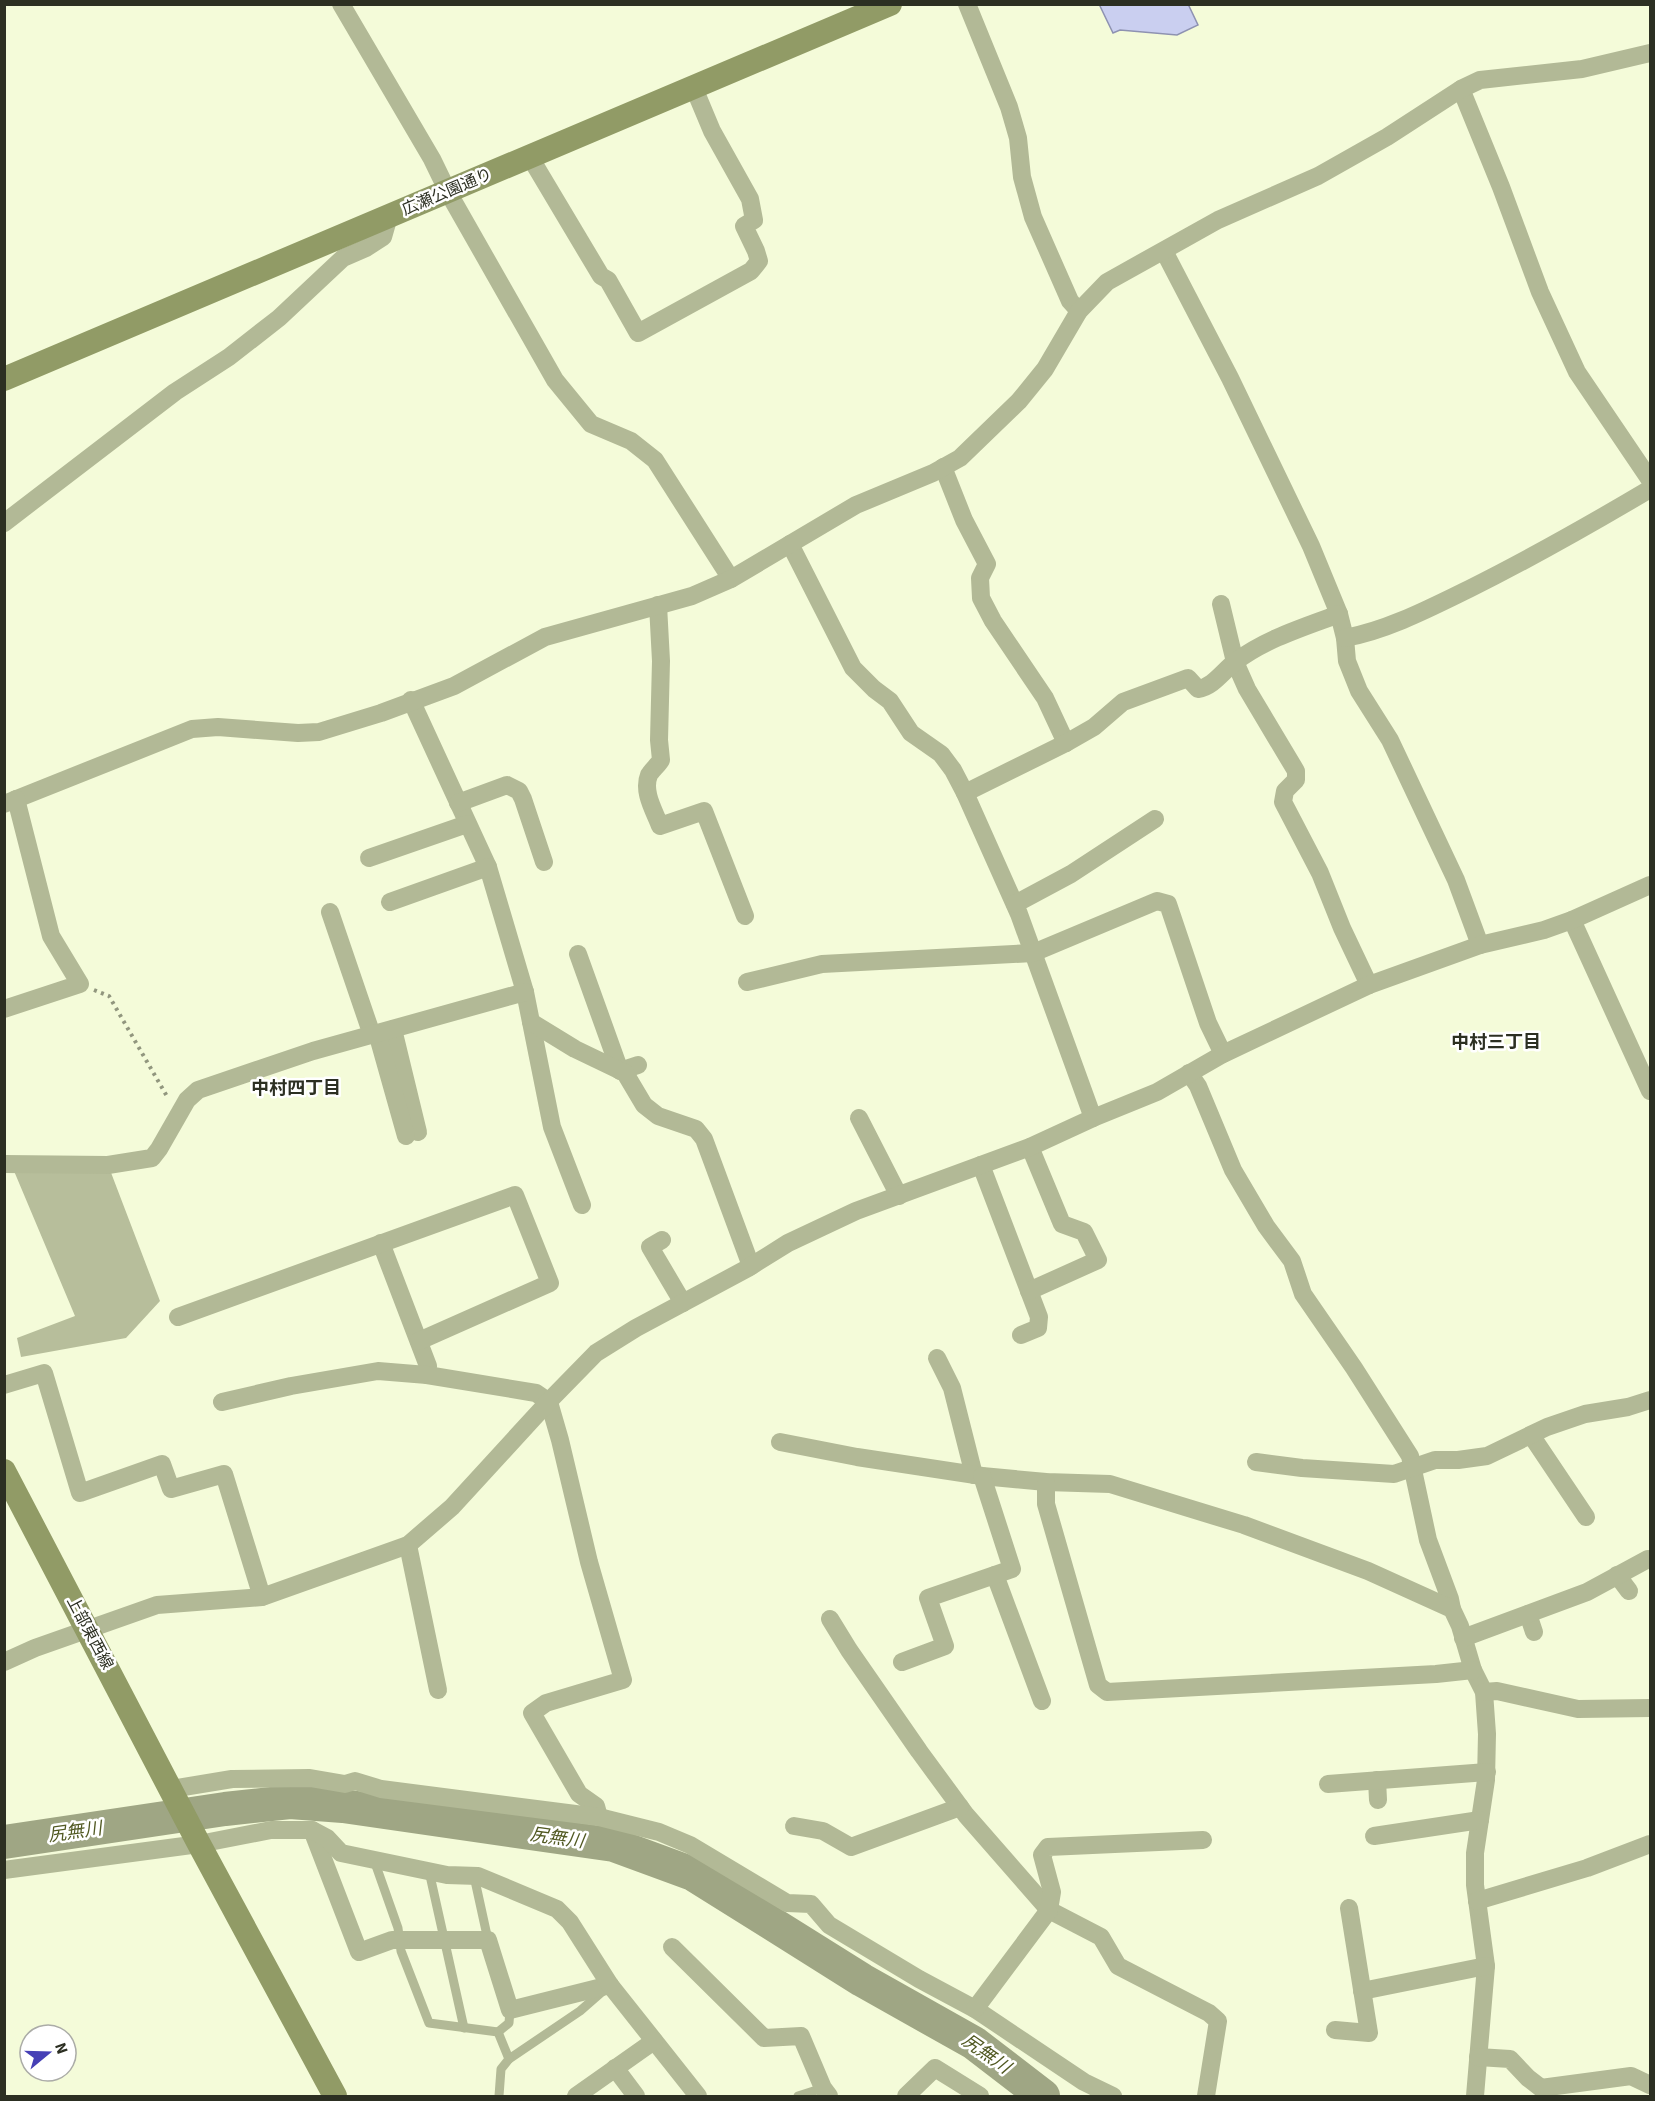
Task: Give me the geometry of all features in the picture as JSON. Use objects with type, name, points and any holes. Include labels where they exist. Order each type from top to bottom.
[{"type":"street","points":[[341,4],[432,159],[448,192],[555,380],[591,424],[631,441],[655,460],[731,579]]},
{"type":"street","name":"広瀬公園通り","points":[[4,379],[890,4]]},
{"type":"street","points":[[967,4],[1010,107],[1018,138],[1022,177],[1033,217],[1070,301],[1079,311]]},
{"type":"street","points":[[4,1009],[80,984],[51,936],[10,802],[192,729],[218,727],[298,733],[319,732],[381,713],[454,686],[545,637],[692,596],[731,579],[856,505],[960,458],[1019,401],[1046,369],[1079,311],[1107,282],[1218,220],[1318,176],[1387,137],[1461,89],[1480,80],[1582,69],[1650,52]]},
{"type":"street","points":[[530,157],[601,276],[608,280],[638,333],[751,271],[759,261],[744,226],[754,220],[750,200],[712,131],[694,88]]},
{"type":"street","points":[[1461,89],[1540,292],[1577,372],[1650,480]]},
{"type":"street","points":[[4,523],[175,392],[229,357],[279,318],[343,258],[366,248],[383,237],[389,216]]},
{"type":"street","points":[[1164,251],[1235,388],[1311,546],[1340,614],[1347,661],[1359,691],[1390,740],[1456,880],[1480,945]]},
{"type":"street","points":[[943,467],[964,520],[987,564],[980,578],[981,598],[993,621],[1045,698],[1066,744]]},
{"type":"street","points":[[1345,638],[1366,634],[1442,602],[1565,540],[1650,489]]},
{"type":"street","points":[[790,543],[853,668],[890,701],[911,733],[941,754],[953,770],[1015,904],[1093,1118]]},
{"type":"street","points":[[1221,604],[1235,662],[1247,689],[1296,771],[1296,780],[1285,791],[1283,802],[1320,873],[1342,928],[1369,985]]},
{"type":"street","points":[[658,605],[661,661],[659,740],[661,760],[650,775],[647,786],[649,796],[660,826],[704,810],[745,916]]},
{"type":"street","points":[[965,793],[1066,744],[1094,727],[1124,702],[1188,678],[1198,689],[1206,688],[1235,662],[1277,637],[1340,614]]},
{"type":"street","points":[[411,700],[488,867],[525,992],[552,1127],[582,1204]]},
{"type":"street","points":[[458,803],[507,785],[519,791],[544,862]]},
{"type":"street","points":[[1015,904],[1071,874],[1155,819]]},
{"type":"street","points":[[369,858],[467,824]]},
{"type":"street","points":[[390,902],[488,867]]},
{"type":"street","points":[[4,1662],[35,1648],[157,1605],[262,1597],[408,1545],[452,1507],[596,1353],[636,1328],[751,1266],[788,1243],[856,1211],[1030,1147],[1157,1092],[1223,1054],[1369,985],[1480,945],[1544,930],[1650,885]]},
{"type":"street","points":[[747,982],[822,964],[1033,953],[1156,902],[1168,904],[1208,1023],[1223,1054]]},
{"type":"street","points":[[330,912],[381,1032],[412,1134]]},
{"type":"street","points":[[1572,920],[1650,1091]]},
{"type":"street","points":[[578,954],[620,1071]]},
{"type":"street","points":[[4,1164],[108,1165],[152,1158],[187,1100],[198,1090],[313,1051],[525,992]]},
{"type":"street","points":[[531,1022],[575,1049],[625,1073],[644,1105],[658,1116],[696,1129],[704,1139],[751,1266]]},
{"type":"street","points":[[620,1071],[638,1065]]},
{"type":"street","points":[[1189,1073],[1198,1086],[1233,1170],[1266,1227],[1292,1262],[1303,1294],[1410,1456],[1428,1540],[1473,1670],[1484,1692],[1487,1772],[1475,1853],[1477,1901],[1486,1966],[1475,2097]]},
{"type":"street","points":[[859,1118],[899,1196]]},
{"type":"street","points":[[1029,1291],[1098,1260],[1084,1233],[1062,1224],[1030,1147]]},
{"type":"street","points":[[981,1165],[1039,1317],[1038,1328],[1021,1335]]},
{"type":"street","points":[[178,1317],[515,1194],[550,1283],[419,1341]]},
{"type":"street","points":[[662,1240],[650,1247],[683,1304]]},
{"type":"street","points":[[381,1243],[428,1366],[427,1375]]},
{"type":"street","points":[[902,1662],[945,1646],[928,1598],[1012,1569],[978,1476],[952,1388],[937,1358]]},
{"type":"street","points":[[222,1402],[291,1386],[378,1371],[427,1375],[536,1393],[549,1402],[589,1562],[623,1680],[546,1702],[532,1713],[579,1794],[596,1806],[599,1817]]},
{"type":"street","points":[[4,1384],[44,1373],[80,1493],[162,1464],[171,1489],[224,1474],[262,1597]]},
{"type":"street","points":[[1256,1462],[1302,1468],[1394,1474],[1435,1460],[1487,1456],[1547,1427],[1585,1414],[1628,1407],[1650,1400]]},
{"type":"street","points":[[1531,1434],[1586,1517]]},
{"type":"street","points":[[780,1442],[978,1476],[1046,1482],[1110,1484],[1244,1525],[1368,1571],[1452,1609]]},
{"type":"street","name":"上部東西線","points":[[4,1471],[197,1838]]},
{"type":"street","points":[[1046,1482],[1046,1504],[1098,1685],[1107,1692],[1473,1670]]},
{"type":"street","points":[[408,1545],[438,1690]]},
{"type":"street","points":[[1463,1638],[1587,1592],[1648,1558]]},
{"type":"street","points":[[995,1575],[1042,1701]]},
{"type":"street","points":[[1617,1575],[1629,1592]]},
{"type":"street","points":[[1528,1614],[1534,1632]]},
{"type":"street","points":[[830,1618],[855,1660],[960,1807],[1049,1910],[1101,1937],[1118,1966],[1209,2013],[1218,2021],[1206,2097]]},
{"type":"street","points":[[1484,1692],[1497,1691],[1578,1709],[1650,1708]]},
{"type":"street","points":[[1328,1784],[1487,1772]]},
{"type":"street","points":[[172,1792],[232,1779],[310,1778],[345,1784],[356,1781],[381,1789],[599,1817],[659,1832],[690,1845],[787,1904],[811,1904],[830,1925],[919,1979],[975,2009],[1084,2082],[1113,2097]]},
{"type":"street","points":[[1377,1780],[1378,1800]]},
{"type":"street","points":[[794,1826],[823,1831],[851,1846],[960,1807]]},
{"type":"street","points":[[1374,1836],[1480,1820]]},
{"type":"street","points":[[4,1870],[197,1838],[271,1830],[312,1830],[327,1838],[341,1853],[429,1872],[474,1876],[557,1909],[570,1923],[610,1985],[698,2097]]},
{"type":"street","points":[[312,1830],[359,1952],[392,1940],[488,1940],[510,2010],[610,1985]]},
{"type":"street","points":[[197,1838],[335,2097]]},
{"type":"street","points":[[975,2009],[1049,1910],[1053,1892],[1042,1855],[1048,1846],[1203,1840]]},
{"type":"street","points":[[1477,1901],[1587,1868],[1650,1844]]},
{"type":"street","points":[[1335,2030],[1369,2033],[1349,1908]]},
{"type":"street","points":[[672,1947],[764,2038],[801,2036],[826,2092]]},
{"type":"street","points":[[1362,1991],[1486,1966]]},
{"type":"street","points":[[576,2097],[654,2041]]},
{"type":"street","points":[[1478,2057],[1510,2059],[1541,2088],[1631,2076],[1650,2085]]},
{"type":"street","points":[[615,2068],[636,2097]]},
{"type":"street","points":[[906,2097],[934,2068],[980,2097]]},
{"type":"lane","points":[[374,1860],[398,1928],[401,1951],[429,2023],[498,2032],[509,2023],[510,2010]]},
{"type":"lane","points":[[429,1872],[464,2028]]},
{"type":"lane","points":[[474,1876],[488,1940]]},
{"type":"lane","points":[[500,2097],[501,2069],[509,2059],[580,2011],[610,1985]]},
{"type":"lane","points":[[498,2032],[509,2059]]},
{"type":"lane","points":[[798,2097],[826,2092]]},
{"type":"path","points":[[80,984],[109,996],[178,1116]]},
{"type":"green space","points":[[110,1170],[160,1301],[126,1338],[21,1357],[17,1338],[75,1316],[14,1171]]},
{"type":"building","points":[[1099,4],[1188,4],[1198,25],[1177,35],[1120,30],[1113,33]]},
{"type":"waterway","name":"尻無川","points":[[4,1842],[225,1809],[290,1802],[343,1806],[614,1845],[693,1874],[862,1980],[974,2043],[1043,2096]]},
{"type":"district","name":"中村三丁目","points":[[1496,1042]]},
{"type":"district","name":"中村四丁目","points":[[296,1088]]}]
